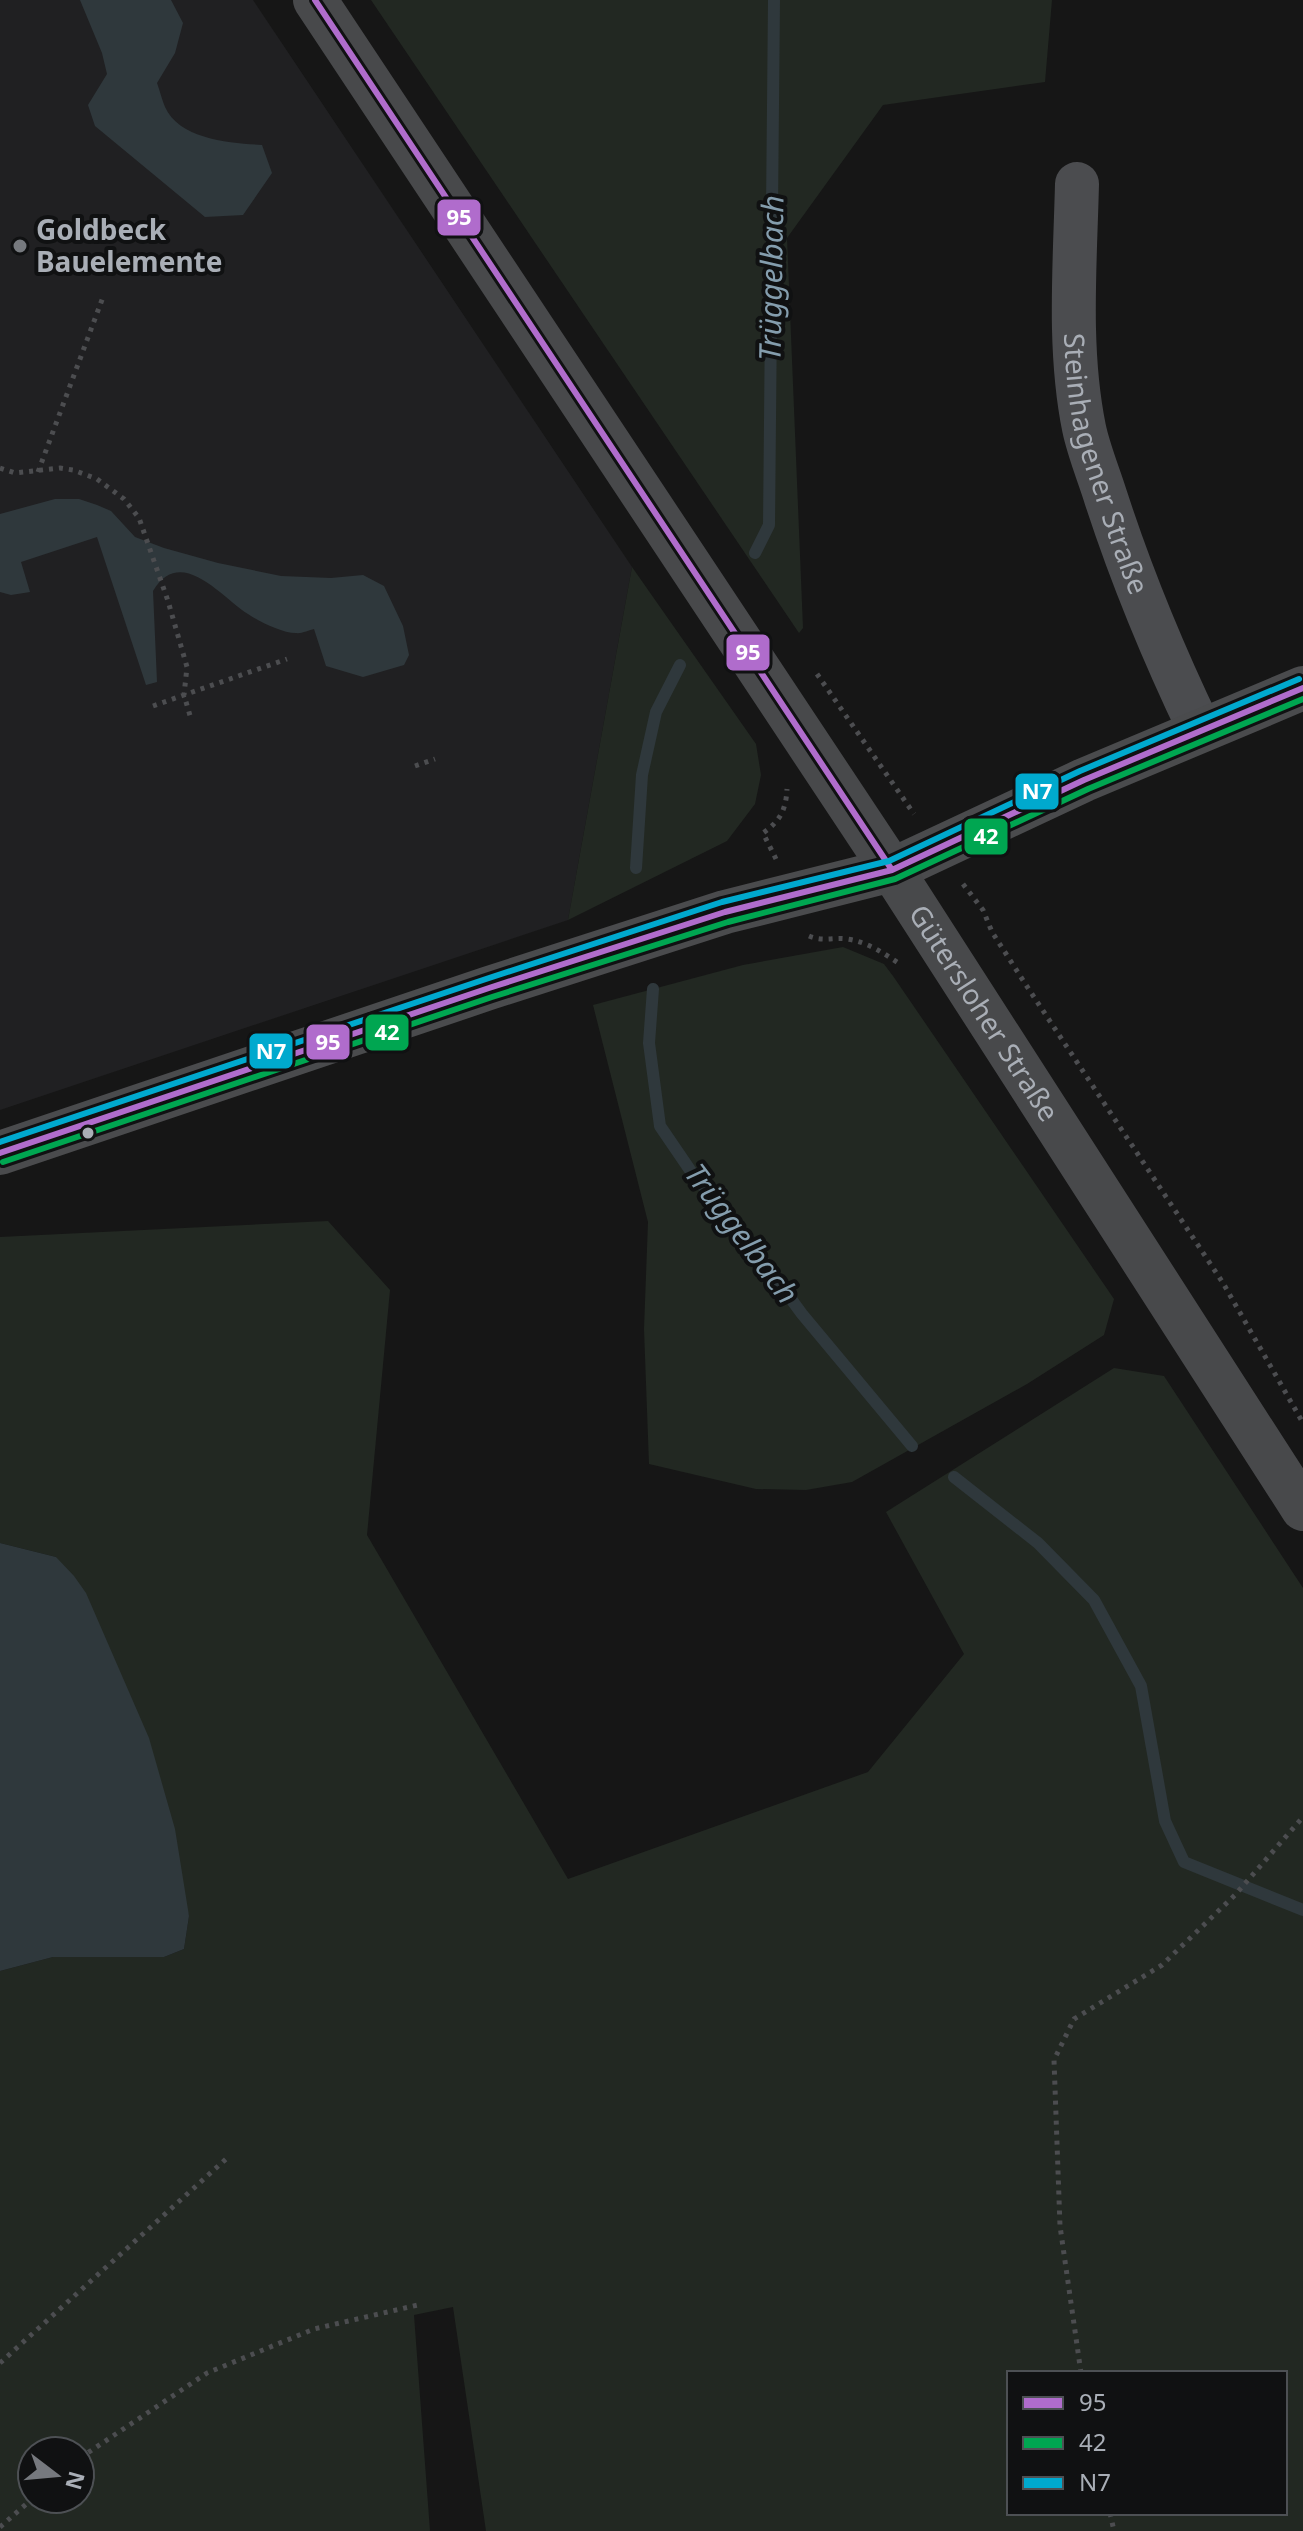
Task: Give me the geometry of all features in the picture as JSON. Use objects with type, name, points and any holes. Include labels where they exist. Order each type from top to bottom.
[{"type":"main road","name":"Gütersloher Straße","points":[[315,0],[892,870],[1303,1509]]},
{"type":"main road","points":[[0,1153],[725,912],[892,870],[1084,780],[1303,688]]},
{"type":"street","name":"Steinhagener Straße","points":[[1077,184],[1074,301],[1078,384],[1084,430],[1123,549],[1165,655],[1200,730]]},
{"type":"path","points":[[38,472],[103,297]]},
{"type":"path","points":[[0,468],[15,473],[60,468],[73,470],[97,479],[124,499],[139,518],[187,667],[184,695],[191,719]]},
{"type":"path","points":[[153,706],[287,659]]},
{"type":"path","points":[[415,766],[435,759]]},
{"type":"path","points":[[983,910],[992,932],[1026,985],[1223,1283],[1303,1424]]},
{"type":"path","points":[[1081,2371],[1060,2226],[1054,2060],[1074,2019],[1162,1965],[1235,1895],[1303,1817]]},
{"type":"path","points":[[0,2363],[226,2159]]},
{"type":"path","points":[[96,2447],[207,2373],[314,2329],[422,2304]]},
{"type":"path","points":[[0,2527],[16,2513]]},
{"type":"shaded area","points":[[0,0],[253,0],[632,567],[568,920],[0,1110]]},
{"type":"shaded area","points":[[80,0],[171,0],[183,23],[175,53],[157,83],[165,107],[182,127],[194,133],[222,141],[262,145],[272,173],[243,215],[205,217],[95,126],[88,105],[107,74],[102,53]]},
{"type":"shaded area","points":[[371,0],[1052,0],[1045,82],[883,105],[787,238],[803,628],[799,633]]},
{"type":"shaded area","points":[[55,499],[79,499],[97,505],[111,511],[135,537],[218,563],[281,576],[331,578],[363,575],[384,586],[403,626],[409,655],[404,665],[363,677],[326,666],[314,629],[298,633],[271,626],[248,614],[201,579],[189,573],[176,573],[164,578],[153,591],[157,682],[146,685],[97,537],[21,562],[30,592],[11,595],[0,592],[0,514]]},
{"type":"shaded area","points":[[632,567],[756,744],[761,775],[755,804],[727,841],[568,920]]},
{"type":"shaded area","points":[[843,947],[884,964],[1114,1299],[1104,1335],[1027,1384],[852,1482],[806,1490],[756,1489],[649,1464],[644,1329],[648,1222],[593,1005],[743,965]]},
{"type":"shaded area","points":[[328,1221],[390,1290],[367,1535],[568,1879],[868,1772],[964,1654],[886,1512],[1114,1368],[1164,1376],[1303,1588],[1303,2531],[486,2531],[453,2307],[414,2315],[430,2531],[0,2531],[0,1971],[53,1957],[164,1957],[184,1949],[189,1916],[56,1557],[0,1543],[0,1237]]},
{"type":"shaded area","points":[[0,1543],[56,1557],[86,1593],[149,1738],[175,1829],[189,1916],[184,1949],[164,1957],[53,1957],[0,1971]]},
{"type":"waterway","name":"Trüggelbach","points":[[755,553],[769,525],[774,0]]},
{"type":"waterway","name":"Trüggelbach","points":[[636,868],[642,775],[656,712],[680,665]]},
{"type":"waterway","name":"Trüggelbach","points":[[653,989],[649,1043],[660,1126],[690,1170],[802,1314],[912,1446]]},
{"type":"waterway","name":"Trüggelbach","points":[[954,1477],[1038,1543],[1094,1600],[1141,1686],[1165,1821],[1184,1862],[1303,1910]]},
{"type":"transit line","name":"95","points":[[315,0],[892,870]]},
{"type":"transit line","name":"N7","points":[[0,1142],[722,902],[889,861],[1080,771],[1299,679]]},
{"type":"transit line","name":"95","points":[[0,1153],[725,912],[892,870],[1084,780],[1303,688]]},
{"type":"transit line","name":"42","points":[[3,1162],[492,997],[728,922],[895,879],[1088,789],[1303,699]]},
{"type":"place","name":"Goldbeck Bauelemente","points":[[20,246]]}]
